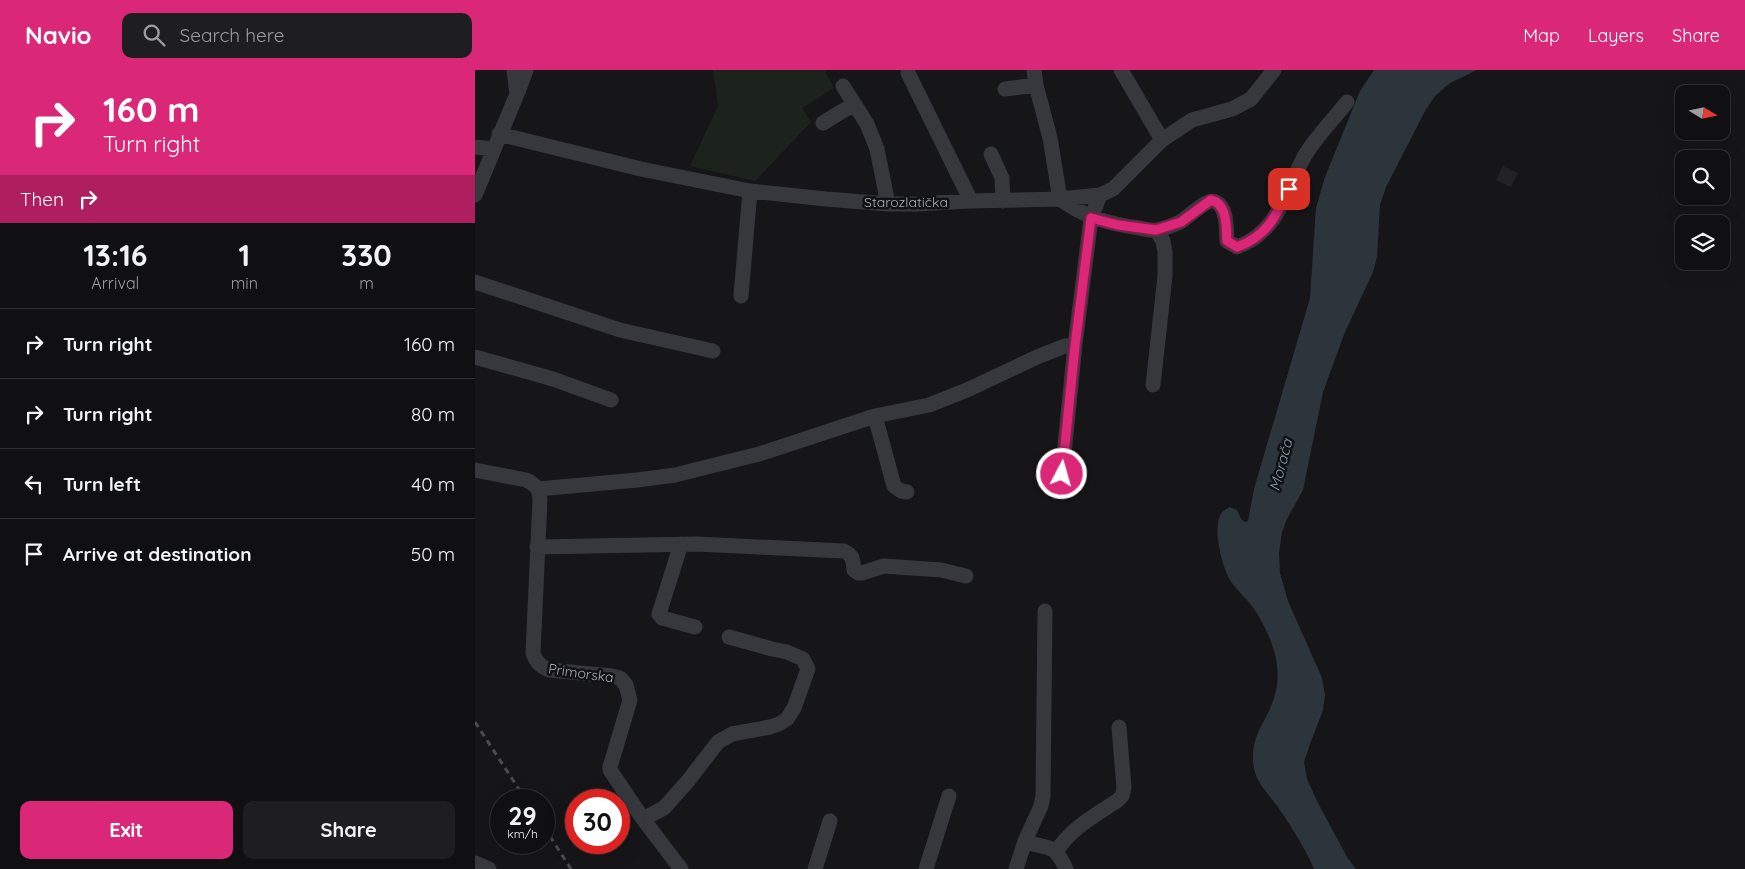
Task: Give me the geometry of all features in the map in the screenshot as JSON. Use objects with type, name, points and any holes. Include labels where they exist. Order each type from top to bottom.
[{"type":"street","points":[[514,70],[517,94]]},
{"type":"street","points":[[475,195],[526,70]]},
{"type":"street","points":[[1121,70],[1162,140]]},
{"type":"street","name":"Starozlatička","points":[[499,134],[641,168],[750,191],[888,204],[1061,199],[1100,195],[1113,189],[1162,140],[1192,120],[1232,110],[1251,99],[1274,70]]},
{"type":"street","points":[[908,73],[971,201]]},
{"type":"street","points":[[1005,89],[1035,78],[1050,138],[1061,199],[1073,209],[1091,218],[1118,225],[1156,230],[1181,222],[1211,200],[1222,208],[1225,216],[1227,241],[1237,247],[1251,242],[1276,218],[1305,156],[1347,102]]},
{"type":"street","points":[[843,86],[867,124],[877,149],[888,204]]},
{"type":"street","points":[[823,123],[854,104]]},
{"type":"street","points":[[475,147],[493,149]]},
{"type":"street","points":[[991,154],[1002,178],[1003,201]]},
{"type":"street","points":[[741,296],[750,191]]},
{"type":"street","points":[[1062,474],[1091,218],[1100,195]]},
{"type":"street","points":[[1153,385],[1165,276],[1163,241],[1156,230]]},
{"type":"street","points":[[475,282],[620,330],[713,351]]},
{"type":"street","points":[[475,470],[527,480],[533,482],[538,489],[675,475],[759,454],[875,416],[929,405],[967,390],[1037,357],[1065,346],[1075,346]]},
{"type":"street","points":[[475,357],[553,379],[611,400]]},
{"type":"street","points":[[875,416],[894,486],[901,491],[907,492]]},
{"type":"street","name":"Primorska","points":[[538,489],[540,500],[533,653],[535,660],[540,666],[549,670],[611,676],[620,678],[626,685],[630,700],[610,770],[643,819],[681,869]]},
{"type":"street","points":[[537,547],[681,544],[844,551],[853,558],[854,570],[858,573],[884,566],[941,570],[966,576]]},
{"type":"street","points":[[681,544],[659,614],[662,618],[695,627]]},
{"type":"street","points":[[1016,869],[1025,841],[1041,806],[1043,796],[1045,611]]},
{"type":"street","points":[[643,819],[664,808],[718,742],[732,734],[779,724],[787,719],[794,708],[808,669],[803,659],[787,652],[729,637]]},
{"type":"street","points":[[1057,852],[1063,841],[1076,828],[1122,796],[1124,788],[1119,728]]},
{"type":"street","points":[[926,869],[949,796]]},
{"type":"street","points":[[815,869],[830,821]]},
{"type":"street","points":[[1025,841],[1048,846],[1057,852],[1066,869]]},
{"type":"street","points":[[475,864],[489,869]]},
{"type":"shaded area","points":[[713,70],[828,70],[825,72],[834,88],[802,108],[811,122],[755,181],[690,166],[718,106]]},
{"type":"shaded area","points":[[1503,166],[1518,173],[1511,187],[1496,180]]},
{"type":"water","name":"Morača","points":[[1374,70],[1477,70],[1450,83],[1435,96],[1425,111],[1386,187],[1380,205],[1377,257],[1373,272],[1345,332],[1323,392],[1303,490],[1282,532],[1279,553],[1280,573],[1288,601],[1322,678],[1325,695],[1323,710],[1304,762],[1307,779],[1347,857],[1356,869],[1314,869],[1292,829],[1258,780],[1254,768],[1253,752],[1255,743],[1270,709],[1277,685],[1277,662],[1270,639],[1260,618],[1251,604],[1233,585],[1227,574],[1221,557],[1217,528],[1218,520],[1222,513],[1230,507],[1237,510],[1241,519],[1245,522],[1248,521],[1254,489],[1310,298],[1316,208],[1325,177],[1360,91]]},
{"type":"railway","points":[[475,722],[519,789]]},
{"type":"railway","points":[[555,844],[571,869]]},
{"type":"route","points":[[1062,474],[1091,218],[1118,225],[1156,230],[1181,222],[1211,200],[1222,208],[1225,216],[1227,241],[1237,247],[1251,242],[1276,218],[1289,189]]}]
